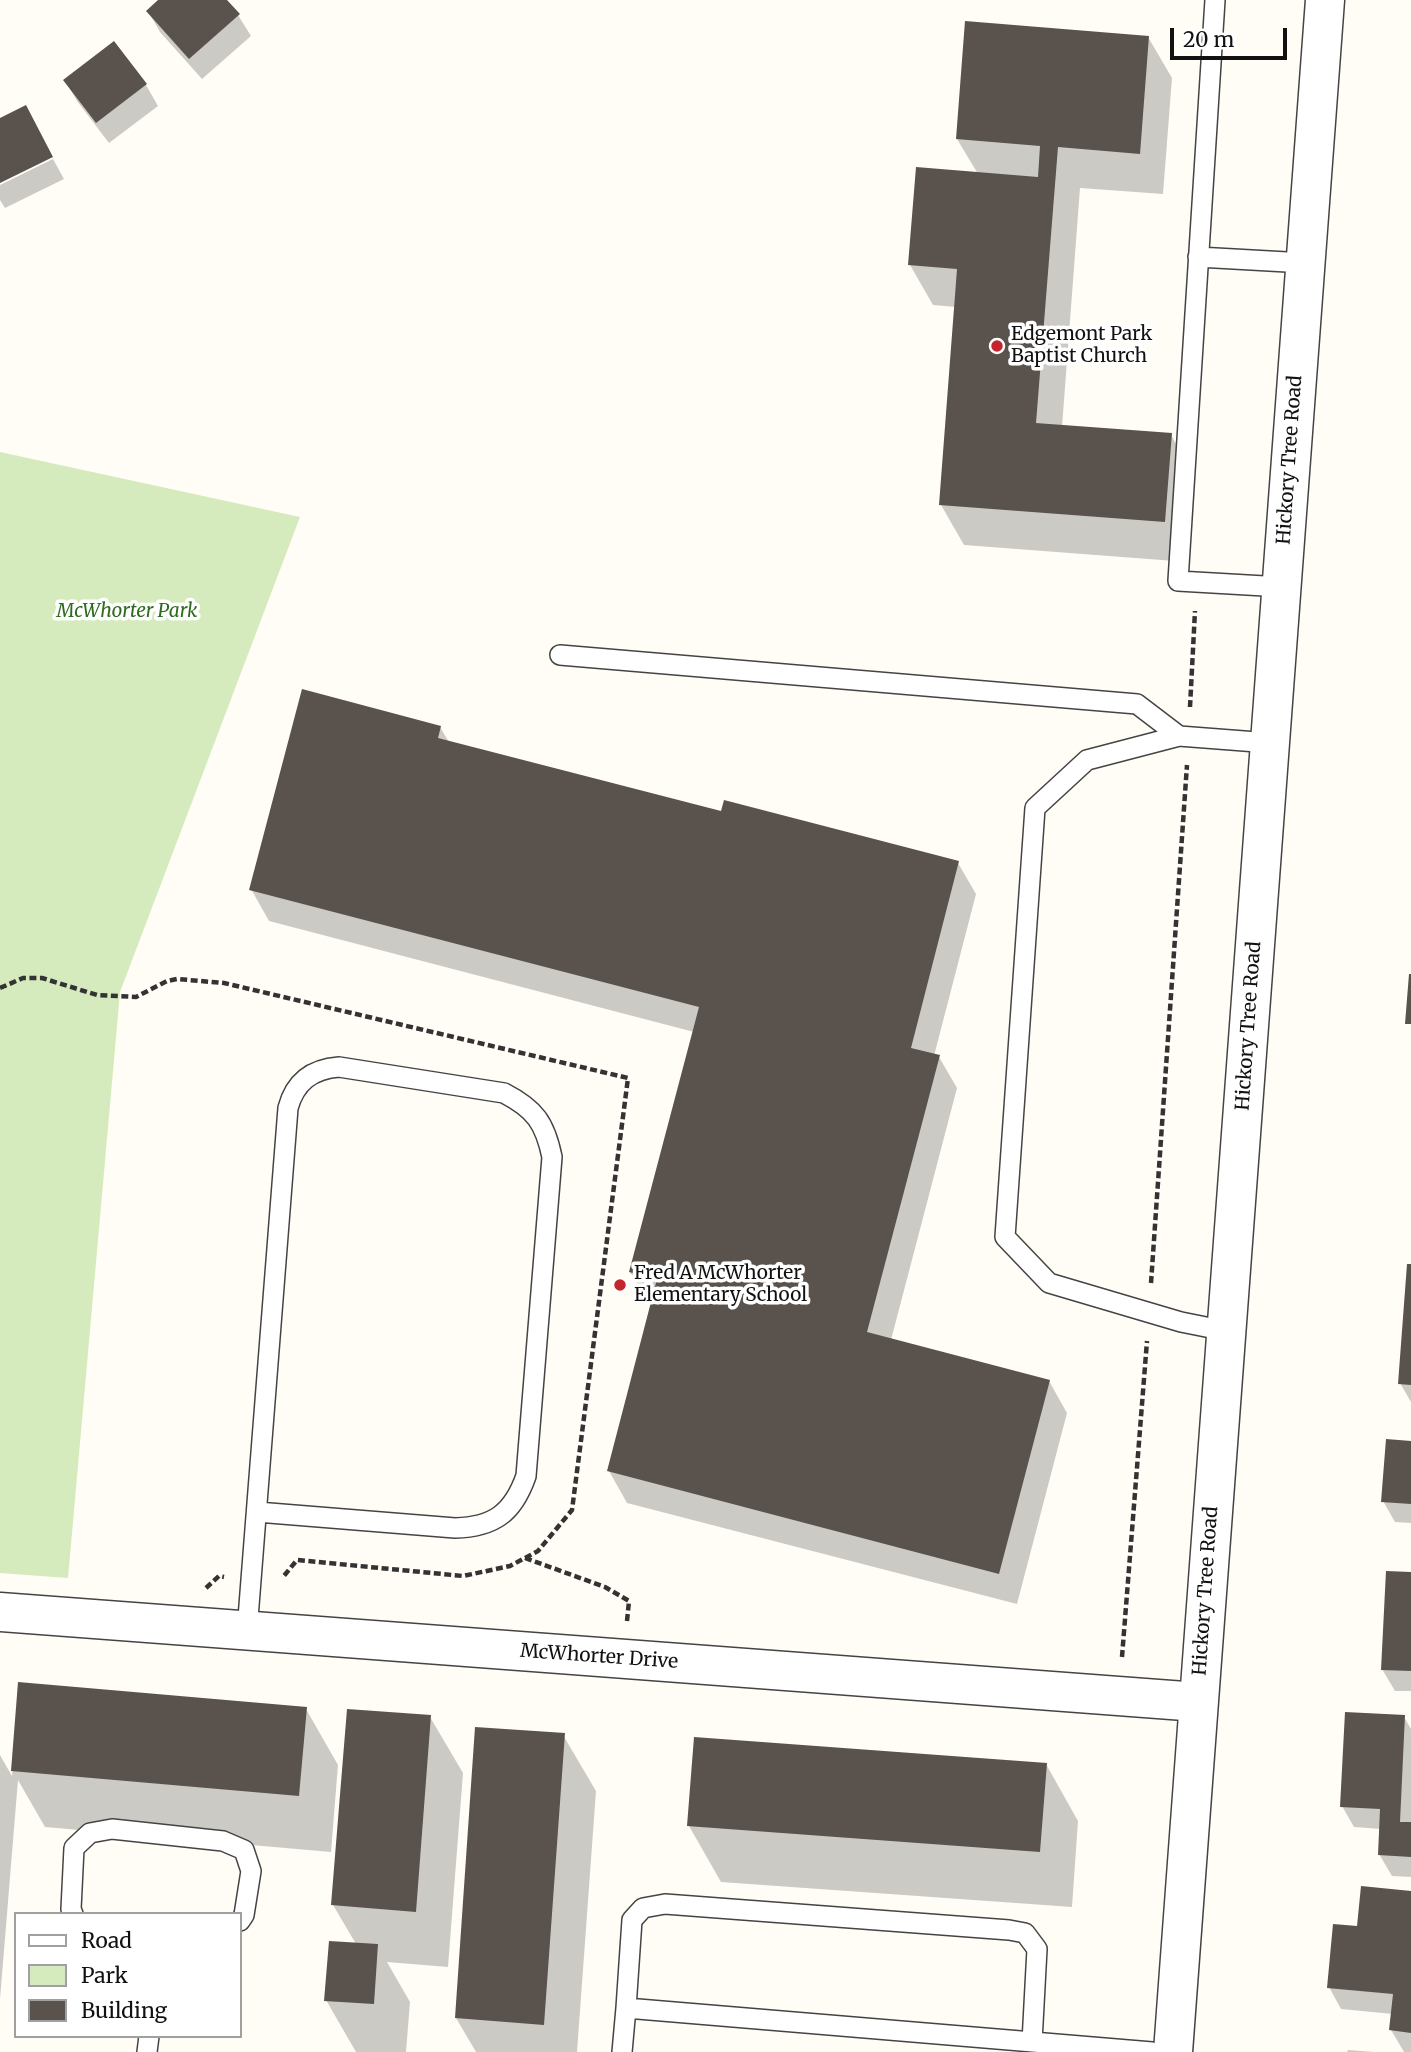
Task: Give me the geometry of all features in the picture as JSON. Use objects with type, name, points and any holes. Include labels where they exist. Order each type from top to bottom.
[{"type":"street","name":"Hickory Tree Road","points":[[1173,2052],[1325,0]]},
{"type":"street","name":"McWhorter Drive","points":[[0,1612],[1198,1702]]},
{"type":"lane","points":[[1214,0],[1178,581],[1282,587]]},
{"type":"lane","points":[[1198,257],[1306,264]]},
{"type":"lane","points":[[560,655],[1137,704],[1179,736]]},
{"type":"lane","points":[[1226,1331],[1181,1322],[1049,1283],[1005,1237],[1034,808],[1087,760],[1179,736],[1270,743]]},
{"type":"lane","points":[[247,1631],[288,1108],[296,1088],[311,1074],[324,1068],[339,1067],[504,1093],[523,1102],[538,1117],[548,1136],[552,1157],[526,1476],[520,1494],[508,1509],[493,1521],[474,1527],[455,1528],[257,1512]]},
{"type":"lane","points":[[72,1912],[74,1847],[90,1833],[112,1829],[223,1841],[244,1850],[251,1871],[242,1918]]},
{"type":"lane","points":[[622,2052],[632,1920],[643,1908],[665,1904],[1025,1933],[1037,1949],[1032,2042]]},
{"type":"lane","points":[[625,2008],[1152,2052]]},
{"type":"path","points":[[0,988],[23,978],[42,978],[97,995],[136,997],[167,981],[177,979],[224,983],[628,1078],[572,1510],[538,1551],[510,1566],[463,1576],[297,1560],[279,1582],[251,1578]]},
{"type":"green space","name":"McWhorter Park","points":[[0,452],[300,517],[120,992],[68,1578],[0,1573]]},
{"type":"building","points":[[158,0],[227,0],[240,14],[189,59],[146,11]]},
{"type":"building","name":"Edgemont Park Baptist Church","points":[[965,21],[1149,36],[1140,154],[1058,147],[1036,423],[1172,433],[1165,522],[939,505],[957,269],[908,265],[916,167],[1038,177],[1040,146],[956,139]]},
{"type":"building","points":[[114,41],[147,84],[96,123],[63,80]]},
{"type":"building","points":[[26,105],[53,157],[0,183],[0,118]]},
{"type":"building","points":[[302,689],[441,726],[438,738],[721,811],[724,800],[959,861],[911,1048],[940,1055],[867,1332],[1050,1380],[999,1574],[607,1471],[657,1279],[629,1272],[699,1007],[249,890]]},
{"type":"building","points":[[1409,974],[1411,1024],[1405,1024]]},
{"type":"building","points":[[1407,1264],[1411,1264],[1411,1385],[1398,1384]]},
{"type":"building","points":[[1386,1439],[1411,1441],[1411,1504],[1381,1502]]},
{"type":"building","points":[[1386,1571],[1411,1572],[1411,1671],[1381,1670]]},
{"type":"building","points":[[18,1682],[307,1707],[299,1796],[11,1771]]},
{"type":"building","points":[[347,1709],[431,1715],[416,1912],[331,1905]]},
{"type":"building","points":[[1345,1712],[1405,1715],[1400,1822],[1411,1822],[1411,1857],[1378,1855],[1380,1809],[1340,1807]]},
{"type":"building","points":[[475,1727],[565,1733],[544,2025],[455,2018]]},
{"type":"building","points":[[694,1737],[1047,1763],[1040,1852],[687,1826]]},
{"type":"building","points":[[1361,1886],[1411,1891],[1411,2033],[1389,2030],[1393,1994],[1327,1988],[1333,1924],[1357,1926]]},
{"type":"building","points":[[329,1941],[378,1944],[374,2004],[324,2001]]},
{"type":"place","name":"Edgemont Park Baptist Church","points":[[997,346]]},
{"type":"place","name":"Fred A McWhorter Elementary School","points":[[620,1285]]}]
